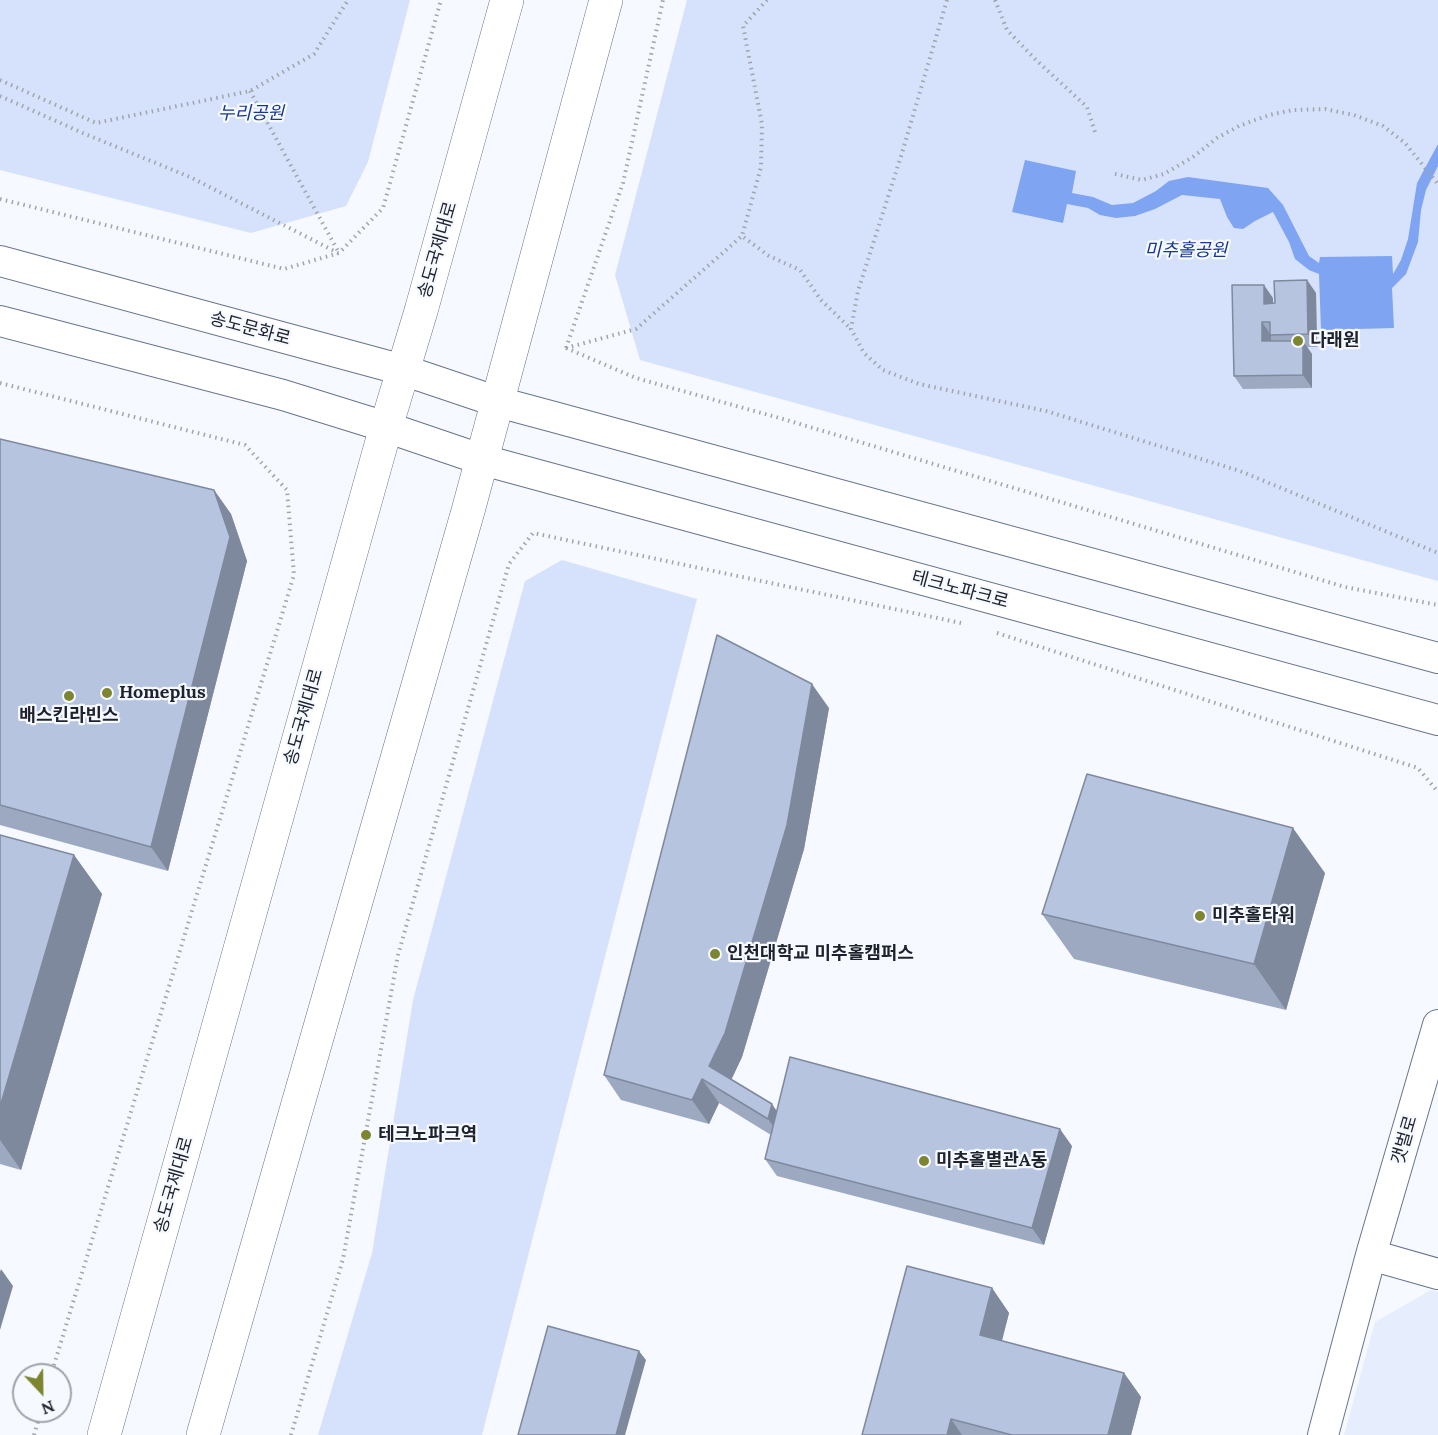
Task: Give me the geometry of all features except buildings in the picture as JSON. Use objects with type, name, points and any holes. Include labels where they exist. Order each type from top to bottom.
[{"type":"main road","name":"송도국제대로","points":[[104,1435],[507,0]]},
{"type":"main road","points":[[203,1435],[483,460],[606,0]]},
{"type":"street","name":"송도문화로","points":[[0,261],[403,370],[498,402]]},
{"type":"street","points":[[0,321],[283,395],[483,460]]},
{"type":"street","points":[[498,402],[1438,658]]},
{"type":"street","name":"테크노파크로","points":[[483,460],[1438,720]]},
{"type":"street","name":"갯벌로","points":[[1323,1435],[1371,1255],[1438,1025]]},
{"type":"street","points":[[1371,1255],[1438,1274]]},
{"type":"path","points":[[0,80],[96,123],[250,91],[314,54],[348,0]]},
{"type":"path","points":[[0,199],[284,269],[339,254],[383,208],[441,0]]},
{"type":"path","points":[[566,348],[624,183],[663,0]]},
{"type":"path","points":[[566,348],[636,329],[742,236],[761,167],[762,124],[743,26],[767,0]]},
{"type":"path","points":[[851,329],[858,291],[947,0]]},
{"type":"path","points":[[995,0],[1007,30],[1087,107],[1095,132]]},
{"type":"path","points":[[250,91],[339,254]]},
{"type":"path","points":[[0,96],[190,177],[339,254]]},
{"type":"path","points":[[1115,174],[1142,180],[1164,174],[1239,126],[1269,115],[1293,110],[1325,109],[1354,115],[1383,126],[1405,142],[1438,184]]},
{"type":"path","points":[[742,236],[770,256],[800,270],[821,300],[851,329],[864,353],[883,370],[919,384],[1046,411],[1240,471],[1438,552]]},
{"type":"path","points":[[566,348],[636,378],[794,422],[1345,587],[1438,605]]},
{"type":"path","points":[[0,383],[245,445],[287,490],[294,575],[55,1363]]},
{"type":"path","points":[[291,1435],[344,1259],[398,955],[509,564],[533,532],[965,624]]},
{"type":"path","points":[[988,630],[1418,768],[1438,792]]},
{"type":"shaded area","points":[[1431,1290],[1438,1292],[1438,1435],[1344,1435],[1375,1322]]},
{"type":"green space","name":"누리공원","points":[[0,0],[410,0],[368,162],[346,206],[251,233],[0,170]]},
{"type":"green space","name":"미추홀공원","points":[[687,0],[1438,0],[1438,581],[640,360],[615,275]]},
{"type":"green space","points":[[562,560],[697,599],[482,1435],[318,1435],[372,1253],[413,1000],[525,581]]},
{"type":"water","points":[[1438,144],[1438,166],[1426,190],[1421,210],[1418,242],[1406,274],[1392,288],[1394,328],[1321,330],[1319,274],[1309,270],[1295,259],[1273,212],[1243,229],[1234,228],[1220,199],[1182,195],[1135,216],[1116,218],[1100,215],[1088,208],[1067,204],[1063,223],[1012,212],[1025,160],[1076,171],[1072,193],[1093,197],[1112,205],[1133,203],[1169,181],[1188,177],[1268,188],[1283,205],[1309,256],[1319,263],[1320,257],[1392,256],[1393,274],[1401,260],[1408,239],[1417,183]]},
{"type":"place","name":"다래원","points":[[1298,341]]},
{"type":"place","name":"Homeplus","points":[[107,693]]},
{"type":"place","name":"배스킨라빈스","points":[[69,696]]},
{"type":"place","name":"미추홀타워","points":[[1200,916]]},
{"type":"place","name":"인천대학교 미추홀캠퍼스","points":[[715,954]]},
{"type":"place","name":"테크노파크역","points":[[366,1135]]},
{"type":"place","name":"미추홀별관A동","points":[[924,1161]]}]
